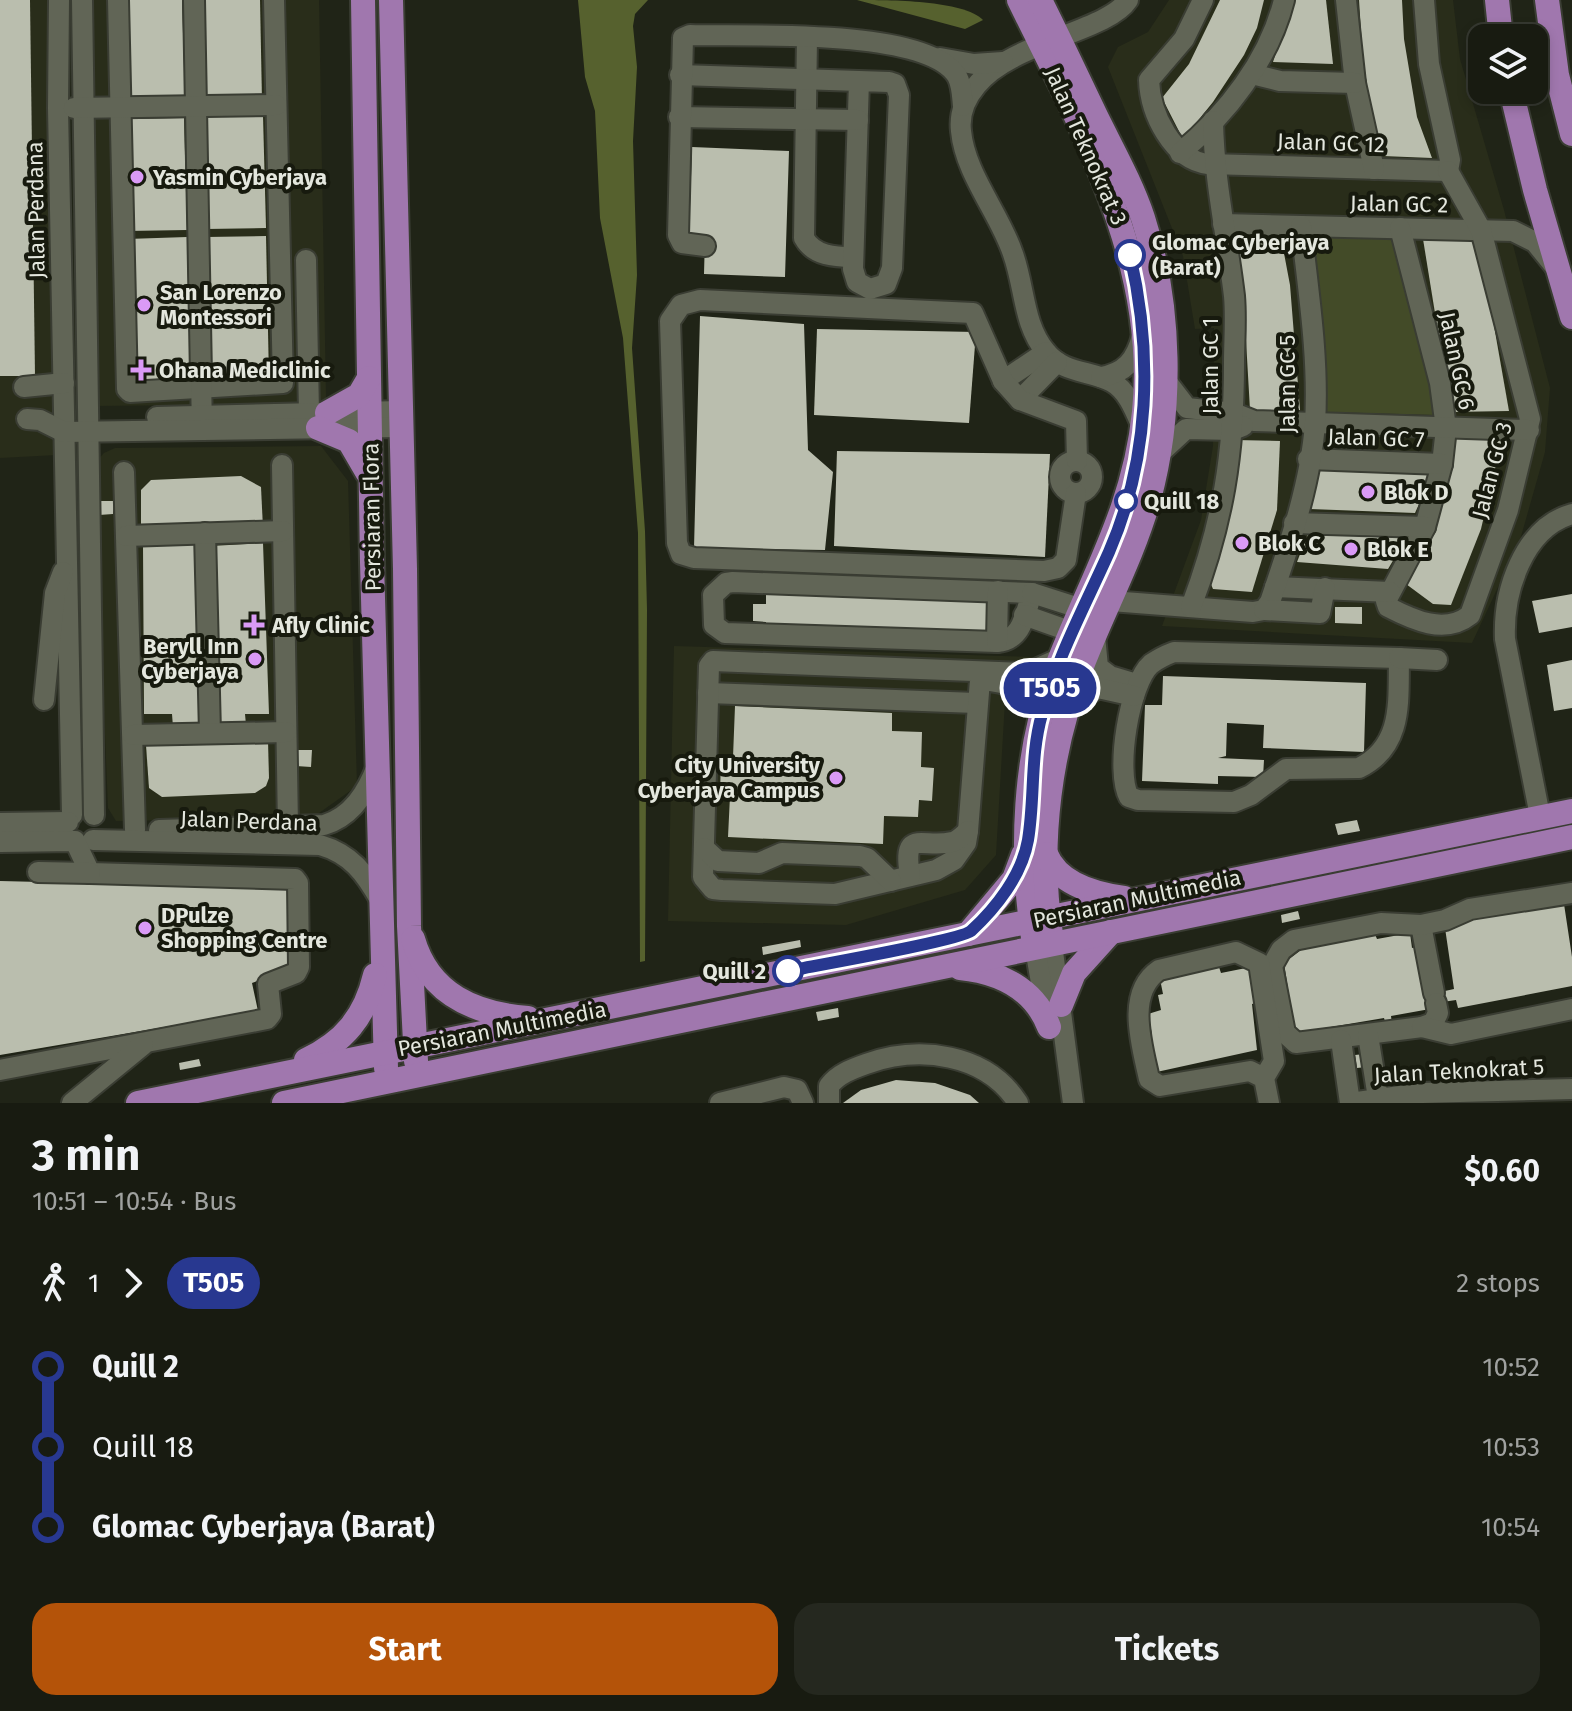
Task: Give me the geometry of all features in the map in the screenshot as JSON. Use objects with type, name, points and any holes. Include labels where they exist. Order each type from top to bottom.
[{"type":"main road","name":"Persiaran Flora","points":[[363,0],[380,942],[387,1082]]},
{"type":"main road","name":"Persiaran Flora","points":[[391,0],[409,926],[416,1078]]},
{"type":"main road","name":"Jalan Teknokrat 3","points":[[1019,0],[1049,40],[1129,182],[1144,221],[1162,312],[1164,378],[1159,454],[1138,533],[1111,601],[1061,658],[1041,717],[1031,772],[1039,919],[1044,946]]},
{"type":"main road","name":"Jalan Teknokrat 3","points":[[1037,848],[1084,634],[1082,609],[1124,510],[1142,427],[1146,373],[1136,280],[1121,224],[1049,40],[1040,0]]},
{"type":"main road","points":[[1497,0],[1500,24]]},
{"type":"main road","points":[[1547,0],[1557,75],[1572,134]]},
{"type":"main road","points":[[1514,104],[1535,190],[1572,317]]},
{"type":"main road","points":[[369,378],[359,395],[318,418],[349,441],[364,461],[371,486]]},
{"type":"main road","points":[[1477,829],[1572,801]]},
{"type":"main road","name":"Persiaran Multimedia","points":[[138,1103],[1572,811]]},
{"type":"main road","name":"Persiaran Multimedia","points":[[284,1103],[1572,837]]},
{"type":"main road","points":[[968,934],[1037,848],[1059,875],[1078,885],[1112,896],[1138,899]]},
{"type":"main road","points":[[1438,863],[1572,848]]},
{"type":"main road","points":[[409,926],[425,965],[437,982],[459,1001],[487,1013],[554,1020]]},
{"type":"main road","points":[[1061,1005],[1074,973],[1111,932]]},
{"type":"main road","points":[[255,1079],[331,1048],[348,1033],[369,999],[380,942]]},
{"type":"main road","points":[[945,966],[978,970],[1011,983],[1035,1002],[1049,1027]]},
{"type":"street","name":"Jalan Perdana","points":[[59,0],[58,108],[70,675],[83,827]]},
{"type":"street","points":[[82,0],[93,675],[83,827],[90,873]]},
{"type":"street","points":[[118,0],[118,108],[127,389],[130,392],[283,383],[274,0]]},
{"type":"street","points":[[194,0],[202,423]]},
{"type":"street","points":[[1203,0],[1184,39],[1149,80],[1150,91],[1168,137],[1180,153],[1213,121],[1252,74],[1277,29],[1284,0]]},
{"type":"street","points":[[1346,0],[1355,83],[1374,169]]},
{"type":"street","points":[[1424,0],[1429,64],[1450,160],[1448,171]]},
{"type":"street","points":[[1130,2],[1101,19],[1005,61],[978,83],[963,106],[960,121],[964,147],[1013,253],[1031,327],[1052,357],[1112,381],[1127,396],[1142,427]]},
{"type":"street","points":[[705,246],[679,240],[680,45],[683,38],[690,35],[869,39],[916,53],[974,64],[1005,61]]},
{"type":"street","points":[[807,38],[804,238],[811,247],[824,254],[853,257]]},
{"type":"street","points":[[916,53],[942,64],[957,77],[963,106]]},
{"type":"street","points":[[1252,74],[1280,81],[1355,83]]},
{"type":"street","points":[[680,75],[889,82],[898,89],[890,280],[880,287],[864,288],[854,276],[859,81]]},
{"type":"street","points":[[58,108],[276,105]]},
{"type":"street","points":[[679,117],[858,120]]},
{"type":"street","name":"Jalan GC 1","points":[[1191,607],[1214,545],[1234,422],[1234,300],[1213,164],[1213,121]]},
{"type":"street","name":"Jalan GC 12","points":[[1180,153],[1196,162],[1213,164],[1448,171]]},
{"type":"street","name":"Jalan GC 3","points":[[1390,592],[1388,607],[1410,619],[1428,623],[1461,623],[1470,615],[1508,510],[1529,430],[1529,406],[1481,230],[1448,171]]},
{"type":"street","points":[[1535,190],[1527,222],[1516,229],[1535,242],[1557,269]]},
{"type":"street","name":"Jalan GC 2","points":[[1223,224],[1516,229]]},
{"type":"street","name":"Jalan GC 5","points":[[1264,610],[1275,587],[1294,523],[1315,423],[1311,325],[1301,226]]},
{"type":"street","name":"Jalan GC 6","points":[[1390,592],[1425,527],[1442,464],[1446,428],[1440,383],[1400,228]]},
{"type":"street","points":[[306,260],[318,418]]},
{"type":"street","points":[[700,300],[973,313],[1003,381],[1020,400],[1076,421],[1077,461],[1063,467],[1060,476],[1063,486],[1076,493],[1066,560],[1058,568],[1044,571],[694,558],[681,554],[677,543],[670,321],[681,305],[700,300]]},
{"type":"street","points":[[1101,377],[1115,375],[1131,363],[1143,333]]},
{"type":"street","points":[[1003,381],[1052,357]]},
{"type":"street","points":[[1020,400],[1052,357]]},
{"type":"street","points":[[1164,378],[1187,408],[1234,422]]},
{"type":"street","points":[[24,387],[64,383]]},
{"type":"street","points":[[27,419],[87,425],[318,418],[401,419]]},
{"type":"street","points":[[1159,454],[1186,429],[1234,422],[1529,430]]},
{"type":"street","name":"Jalan GC 7","points":[[1308,459],[1442,464]]},
{"type":"street","points":[[282,465],[288,827]]},
{"type":"street","points":[[124,472],[135,830]]},
{"type":"street","points":[[1539,811],[1505,639],[1505,613],[1532,539],[1552,522],[1572,514]]},
{"type":"street","points":[[1294,523],[1425,527]]},
{"type":"street","points":[[126,536],[283,531]]},
{"type":"street","points":[[205,533],[210,733]]},
{"type":"street","points":[[44,700],[55,593],[68,555],[90,544]]},
{"type":"street","points":[[1032,593],[1013,638],[997,642],[725,633],[714,625],[713,595],[719,586],[733,582],[1032,593],[1082,609]]},
{"type":"street","points":[[1275,587],[1390,592]]},
{"type":"street","points":[[1111,601],[1253,612],[1320,613],[1325,588]]},
{"type":"street","points":[[997,642],[998,591]]},
{"type":"street","points":[[1024,615],[1084,634],[1098,667],[1136,690]]},
{"type":"street","points":[[69,628],[92,627]]},
{"type":"street","points":[[1399,658],[1395,732],[1367,764],[1349,769],[1286,769],[1251,795],[1234,802],[1129,797],[1124,781],[1130,707],[1151,665],[1174,652],[1399,658],[1437,660]]},
{"type":"street","points":[[981,675],[976,703],[968,831],[966,843],[954,860],[936,870],[826,894],[713,889],[703,877],[709,666],[718,659],[981,675],[1027,673],[1061,658]]},
{"type":"street","points":[[70,675],[93,675]]},
{"type":"street","points":[[981,675],[1023,691],[1041,717]]},
{"type":"street","points":[[1066,715],[1075,702],[1098,688],[1136,690]]},
{"type":"street","points":[[708,693],[976,703]]},
{"type":"street","points":[[133,735],[286,732]]},
{"type":"street","name":"Jalan Perdana","points":[[0,823],[135,830],[324,825],[341,817],[368,788],[377,764]]},
{"type":"street","name":"Jalan Perdana","points":[[0,842],[83,827],[258,844],[306,844],[336,850],[360,867],[380,900]]},
{"type":"street","points":[[900,879],[912,845],[919,841],[950,842],[968,831]]},
{"type":"street","points":[[233,879],[258,844]]},
{"type":"street","points":[[704,848],[718,861],[759,863],[782,853],[860,856],[900,879]]},
{"type":"street","points":[[0,1070],[267,1019],[271,1014],[268,984],[299,969],[298,883],[295,879],[38,872]]},
{"type":"street","points":[[1439,996],[1438,1013],[1433,1023],[1422,1027],[1303,1045],[1289,1040],[1285,1033],[1272,966],[1281,950],[1294,940],[1381,923],[1427,924],[1470,909],[1572,893]]},
{"type":"street","points":[[1427,924],[1439,996],[1451,1034]]},
{"type":"street","points":[[1044,946],[1061,1005],[1073,1103]]},
{"type":"street","points":[[1044,946],[1049,1027],[1055,1057],[1068,1077]]},
{"type":"street","points":[[1264,1078],[1250,1071],[1160,1086],[1149,1079],[1138,1014],[1149,977],[1159,970],[1236,952],[1259,963],[1274,1061],[1264,1078],[1269,1103]]},
{"type":"street","points":[[1422,1027],[1451,1034],[1572,1009]]},
{"type":"street","points":[[1368,1035],[1378,1098]]},
{"type":"street","points":[[72,1103],[129,1055],[159,1039]]},
{"type":"street","points":[[1341,1040],[1350,1103]]},
{"type":"street","points":[[99,1050],[112,1071]]},
{"type":"street","points":[[829,1103],[826,1094],[834,1079],[853,1069],[880,1059],[933,1054],[979,1067],[995,1077],[1018,1103]]},
{"type":"street","points":[[720,1103],[784,1087],[797,1090],[803,1103]]},
{"type":"street","name":"Jalan Teknokrat 5","points":[[1350,1103],[1378,1098],[1478,1096],[1572,1089]]},
{"type":"shaded area","points":[[0,0],[55,0],[57,455],[0,458]]},
{"type":"shaded area","points":[[83,0],[319,0],[326,398],[319,404],[90,406]]},
{"type":"shaded area","points":[[578,0],[648,0],[635,14],[633,26],[637,67],[633,141],[637,275],[632,348],[645,531],[647,610],[645,961],[640,962],[638,533],[623,338],[600,218],[595,111],[585,77]]},
{"type":"shaded area","points":[[857,0],[943,5],[960,8],[983,20],[965,29]]},
{"type":"shaded area","points":[[1169,0],[1453,0],[1460,59],[1468,86],[1468,104],[1473,104],[1504,210],[1550,388],[1545,452],[1520,540],[1472,643],[1162,626],[1201,520],[1213,446],[1214,328],[1195,329],[1183,256],[1108,67],[1118,47],[1148,32]]},
{"type":"shaded area","points":[[1388,237],[1399,249],[1439,403],[1435,415],[1327,412],[1319,405],[1313,247],[1321,238]]},
{"type":"shaded area","points":[[321,446],[348,481],[357,786],[312,818],[116,821],[108,808],[94,464],[104,453],[115,448]]},
{"type":"shaded area","name":"City University Cyberjaya Campus","points":[[674,646],[1033,657],[1005,701],[996,855],[965,890],[846,925],[668,921]]},
{"type":"building","points":[[0,0],[30,0],[35,376],[0,376]]},
{"type":"building","points":[[122,0],[182,0],[185,102],[125,104]]},
{"type":"building","points":[[200,0],[260,0],[262,101],[203,102]]},
{"type":"building","points":[[1220,0],[1264,0],[1257,28],[1244,55],[1213,102],[1183,139],[1162,98],[1189,64]]},
{"type":"building","points":[[1293,0],[1326,0],[1333,64],[1273,62]]},
{"type":"building","points":[[1359,0],[1402,0],[1404,39],[1417,117],[1432,158],[1382,156],[1364,77]]},
{"type":"building","points":[[263,116],[266,228],[206,229],[203,117]]},
{"type":"building","points":[[184,118],[187,230],[127,231],[124,119]]},
{"type":"building","points":[[692,147],[789,151],[785,277],[704,274],[705,237],[689,236]]},
{"type":"building","points":[[1247,232],[1280,232],[1290,285],[1300,410],[1250,410],[1243,288],[1236,251]]},
{"type":"building","points":[[266,236],[269,378],[210,380],[206,237]]},
{"type":"building","points":[[187,237],[190,380],[131,381],[127,239]]},
{"type":"building","points":[[1468,238],[1481,252],[1509,411],[1451,412],[1423,239]]},
{"type":"building","points":[[700,316],[804,324],[808,450],[833,472],[825,550],[694,548]]},
{"type":"building","points":[[817,329],[976,332],[969,423],[814,415]]},
{"type":"building","points":[[1454,439],[1502,439],[1481,529],[1451,605],[1433,604],[1406,584]]},
{"type":"building","name":"Blok C","points":[[1235,440],[1280,441],[1277,510],[1252,592],[1213,589],[1207,575]]},
{"type":"building","points":[[837,451],[1050,454],[1045,557],[834,546]]},
{"type":"building","name":"Blok D","points":[[1311,469],[1432,475],[1415,513],[1310,509]]},
{"type":"building","points":[[241,476],[261,487],[263,528],[141,530],[141,490],[151,480]]},
{"type":"building","points":[[98,501],[114,501],[113,514],[99,515]]},
{"type":"building","name":"Blok E","points":[[1311,526],[1407,537],[1388,569],[1297,562]]},
{"type":"building","points":[[263,543],[269,714],[245,714],[246,725],[215,725],[211,546]]},
{"type":"building","points":[[143,545],[197,545],[204,726],[173,727],[172,714],[144,714]]},
{"type":"building","points":[[766,591],[990,600],[999,632],[766,628],[766,622],[753,621],[753,604],[766,604]]},
{"type":"building","points":[[1572,594],[1572,627],[1539,633],[1532,601]]},
{"type":"building","points":[[1335,607],[1362,607],[1362,624],[1335,623]]},
{"type":"building","points":[[1572,660],[1572,708],[1554,711],[1547,665]]},
{"type":"building","points":[[1163,676],[1366,683],[1364,752],[1263,748],[1264,725],[1227,723],[1226,756],[1218,758],[1264,760],[1263,777],[1218,776],[1218,784],[1142,781],[1145,705],[1162,705]]},
{"type":"building","points":[[735,706],[892,713],[892,731],[922,732],[921,767],[934,768],[932,801],[919,800],[918,817],[884,816],[883,844],[728,837],[730,796],[720,796],[721,756],[733,757]]},
{"type":"building","points":[[268,741],[269,778],[266,786],[255,793],[162,797],[149,788],[146,745]]},
{"type":"building","points":[[297,750],[312,750],[311,767],[296,766]]},
{"type":"building","points":[[1357,820],[1360,831],[1338,835],[1335,824]]},
{"type":"building","name":"DPulze Shopping Centre","points":[[0,881],[290,888],[290,968],[252,983],[258,1011],[0,1055]]},
{"type":"building","points":[[1564,904],[1572,957],[1572,986],[1458,1008],[1456,1000],[1429,1004],[1430,1009],[1391,1016],[1392,1024],[1386,1025],[1384,1018],[1295,1033],[1284,963],[1305,947],[1374,932],[1377,939],[1410,933],[1412,948],[1419,946],[1436,986],[1444,985],[1445,991],[1454,989],[1445,928],[1458,918]]},
{"type":"building","points":[[1298,911],[1300,919],[1282,923],[1281,915]]},
{"type":"building","points":[[800,940],[801,947],[763,955],[762,947]]},
{"type":"building","points":[[1218,964],[1221,973],[1251,967],[1263,1001],[1252,1004],[1257,1050],[1152,1073],[1146,1036],[1152,1034],[1148,1014],[1161,1010],[1158,995],[1163,994],[1160,979],[1186,975],[1185,969]]},
{"type":"building","points":[[838,1008],[839,1017],[818,1021],[816,1012]]},
{"type":"building","points":[[1364,1054],[1366,1067],[1357,1068],[1355,1055]]},
{"type":"building","points":[[199,1059],[201,1066],[180,1070],[179,1063]]},
{"type":"building","points":[[896,1080],[935,1083],[970,1095],[979,1103],[843,1103],[861,1090]]},
{"type":"bus line","name":"T505","points":[[788,971],[968,934],[1014,879],[1028,841],[1031,772],[1041,717],[1065,649],[1110,549],[1124,510],[1139,447],[1146,373],[1142,312],[1130,255]]},
{"type":"place","name":"Yasmin Cyberjaya","points":[[137,177]]},
{"type":"place","name":"Glomac Cyberjaya (Barat)","points":[[1130,255]]},
{"type":"place","name":"San Lorenzo Montessori","points":[[144,305]]},
{"type":"place","name":"Ohana Mediclinic","points":[[141,370]]},
{"type":"place","name":"Blok D","points":[[1368,492]]},
{"type":"place","name":"Quill 18","points":[[1126,501]]},
{"type":"place","name":"Blok C","points":[[1242,543]]},
{"type":"place","name":"Blok E","points":[[1351,549]]},
{"type":"place","name":"Afly Clinic","points":[[254,625]]},
{"type":"place","name":"Beryll Inn Cyberjaya","points":[[255,659]]},
{"type":"place","name":"City University Cyberjaya Campus","points":[[836,778]]},
{"type":"place","name":"DPulze Shopping Centre","points":[[145,928]]},
{"type":"place","name":"Quill 2","points":[[788,971]]}]
